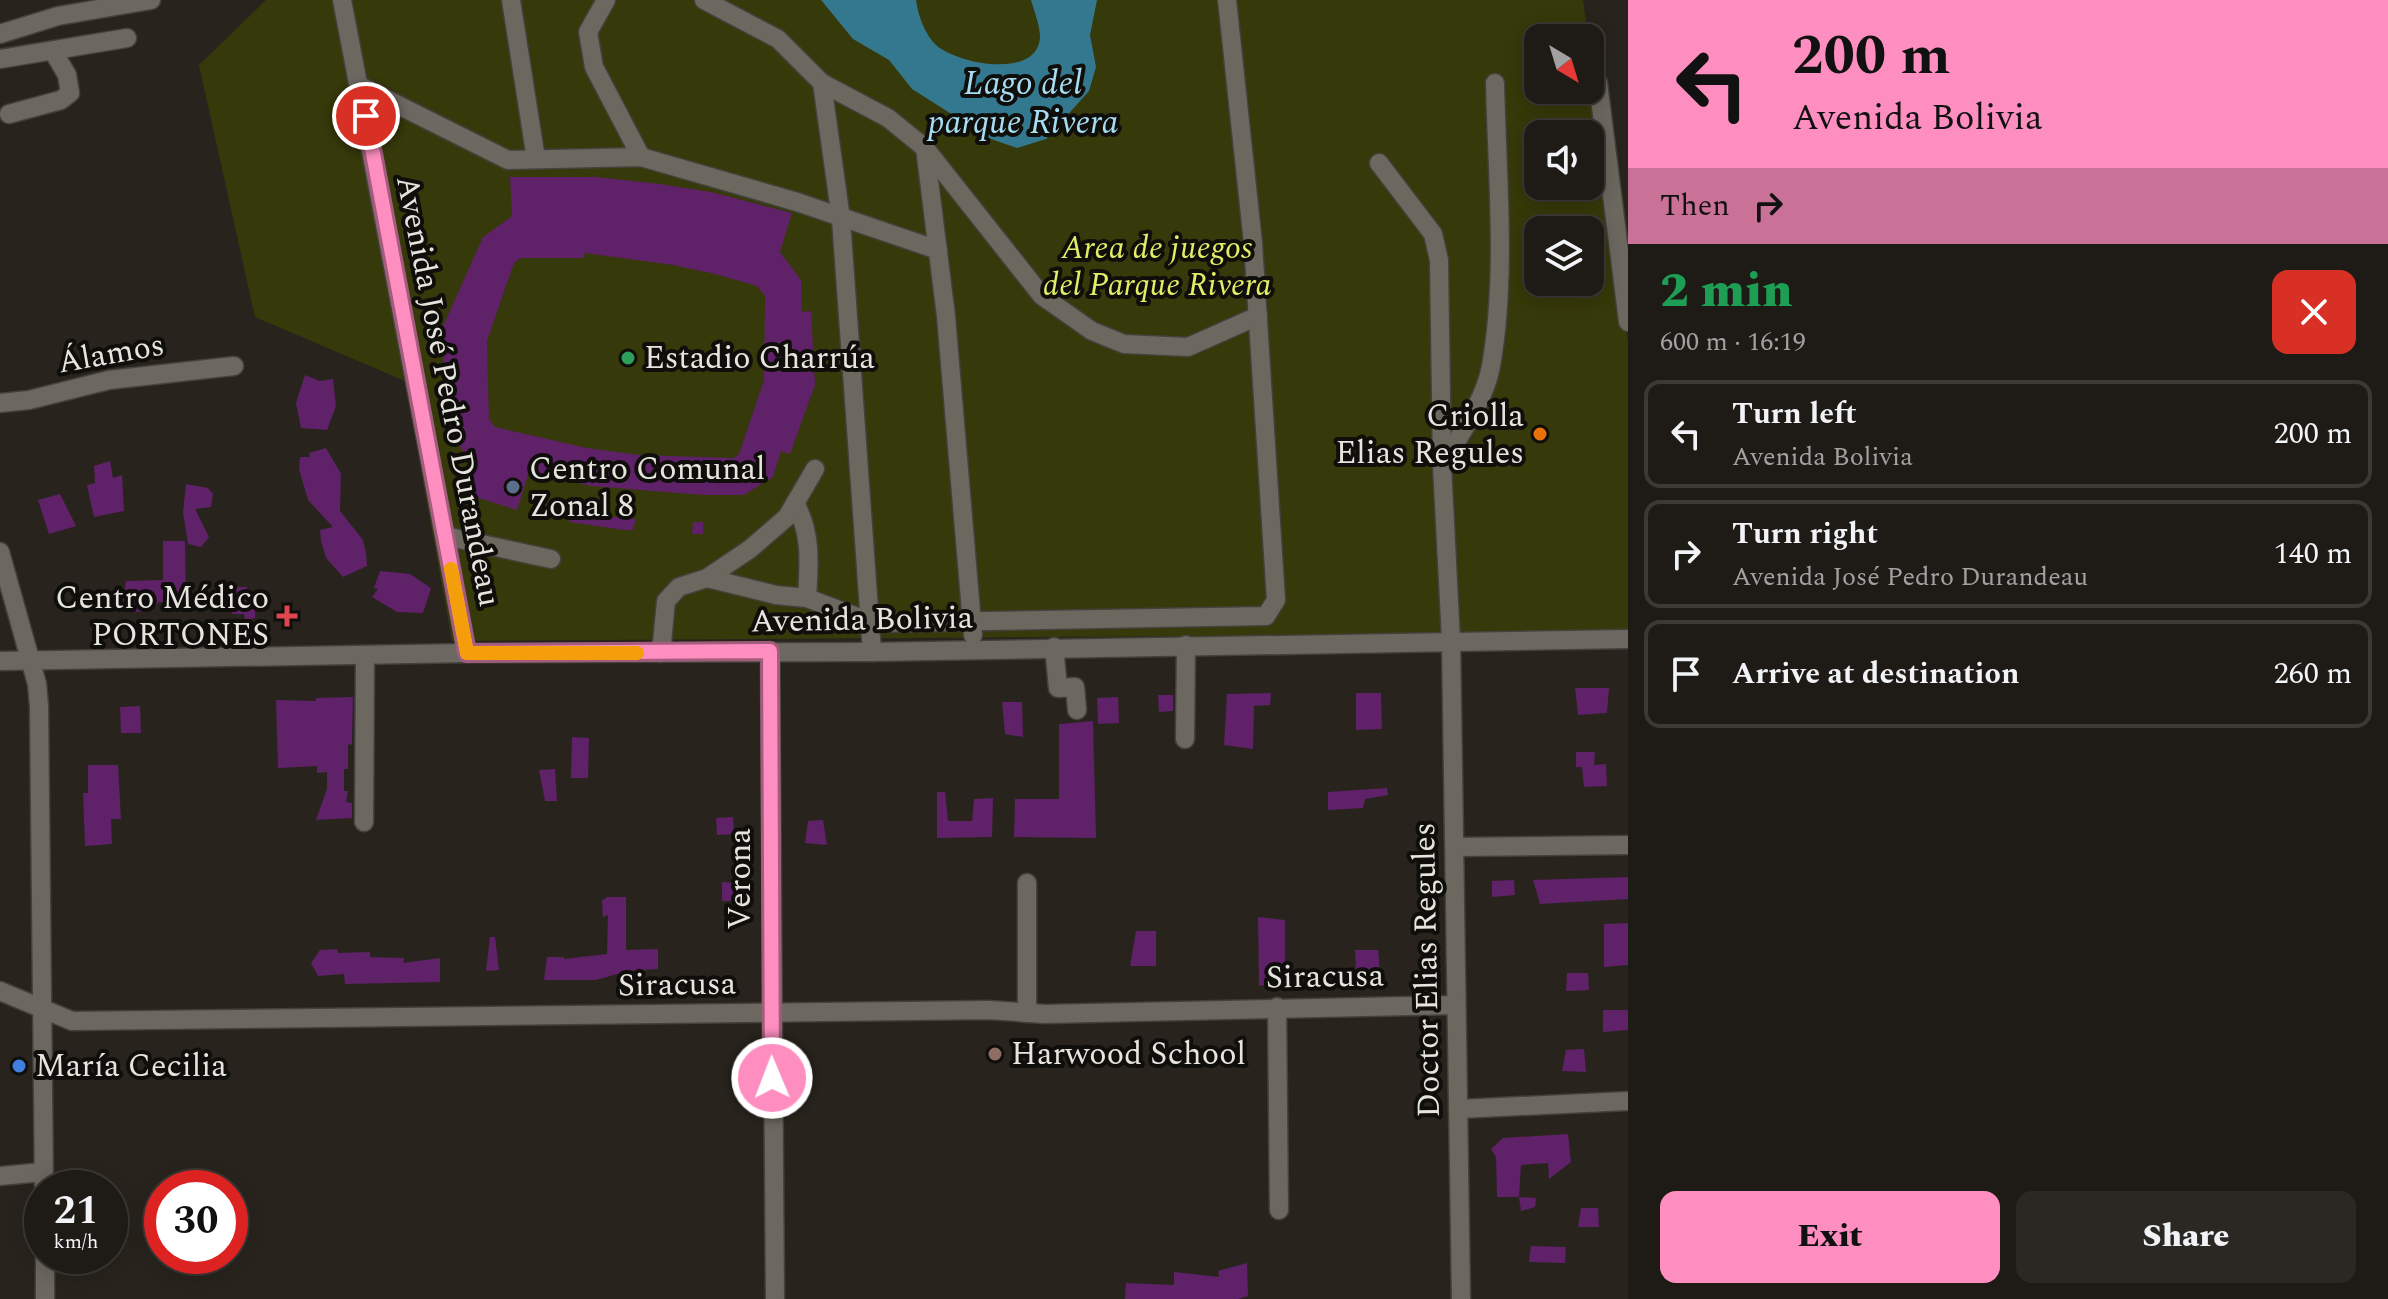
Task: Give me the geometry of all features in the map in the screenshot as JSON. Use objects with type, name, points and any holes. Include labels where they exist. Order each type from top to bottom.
[{"type":"street","points":[[0,34],[58,16],[151,0]]},
{"type":"street","name":"Avenida José Pedro Durandeau","points":[[342,0],[467,653]]},
{"type":"street","points":[[511,0],[536,159]]},
{"type":"street","points":[[606,0],[588,32],[594,67],[641,157]]},
{"type":"street","points":[[704,0],[778,39],[822,83],[888,118],[925,148],[1042,296],[1092,331],[1124,344],[1188,347],[1258,316]]},
{"type":"street","points":[[707,578],[776,595],[807,598],[873,623],[1266,616],[1276,600],[1258,316],[1227,0]]},
{"type":"street","points":[[0,59],[127,38]]},
{"type":"street","points":[[9,114],[61,100],[70,93],[67,75],[53,51]]},
{"type":"street","points":[[822,83],[841,219],[873,623],[872,652]]},
{"type":"street","points":[[1442,465],[1491,368],[1498,265],[1495,83]]},
{"type":"street","points":[[360,86],[508,160],[641,157],[797,202],[938,250]]},
{"type":"street","points":[[1601,104],[1628,322]]},
{"type":"street","points":[[925,148],[938,250],[974,649]]},
{"type":"street","name":"Doctor Elias Regules","points":[[1379,163],[1429,227],[1438,251],[1442,465],[1451,640],[1461,1299]]},
{"type":"street","name":"Álamos","points":[[0,403],[29,400],[109,380],[234,366]]},
{"type":"street","points":[[661,653],[666,601],[679,587],[707,578],[750,549],[787,517],[815,469]]},
{"type":"street","points":[[795,503],[806,522],[810,553],[807,598]]},
{"type":"street","points":[[445,536],[551,559]]},
{"type":"street","points":[[0,552],[31,662],[39,706],[44,1170]]},
{"type":"street","name":"Avenida Bolivia","points":[[0,661],[467,653],[872,652],[1628,639]]},
{"type":"street","points":[[1185,739],[1186,645]]},
{"type":"street","points":[[1054,647],[1058,688],[1075,687],[1077,710]]},
{"type":"street","name":"Verona","points":[[770,651],[775,1299]]},
{"type":"street","points":[[364,822],[365,655]]},
{"type":"street","points":[[1455,847],[1628,845]]},
{"type":"street","points":[[1027,883],[1027,1013]]},
{"type":"street","name":"Siracusa","points":[[0,991],[72,1021],[1027,1013],[1456,1005]]},
{"type":"street","points":[[1277,1007],[1279,1210]]},
{"type":"street","points":[[1460,1109],[1628,1101]]},
{"type":"street","points":[[0,1176],[24,1178]]},
{"type":"street","points":[[45,1274],[45,1299]]},
{"type":"green space","name":"Area de juegos del Parque Rivera","points":[[266,0],[1583,0],[1586,24],[1524,24],[1524,104],[1597,104],[1599,120],[1524,120],[1524,200],[1604,200],[1604,159],[1628,342],[1628,633],[452,641],[405,381],[255,317],[199,65]]},
{"type":"water","name":"Lago del parque Rivera","points":[[821,0],[916,0],[923,24],[936,45],[961,58],[995,64],[1026,59],[1036,50],[1040,33],[1031,0],[1097,0],[1090,35],[1096,67],[1089,91],[1046,139],[1017,148],[991,139],[912,89],[889,60],[853,39]]},
{"type":"building","points":[[510,177],[596,177],[660,184],[711,192],[792,213],[780,252],[801,280],[802,312],[811,311],[815,385],[790,454],[781,451],[773,477],[744,495],[703,495],[591,486],[529,472],[517,510],[466,494],[476,457],[464,452],[449,432],[441,331],[483,237],[512,216]],"holes":[[[585,253],[673,265],[757,286],[765,296],[764,380],[739,454],[733,458],[639,455],[587,448],[495,427],[489,419],[487,341],[514,263],[521,258],[583,258]]]},
{"type":"building","points":[[305,375],[320,381],[333,379],[336,406],[327,430],[301,428],[296,403]]},
{"type":"building","points":[[326,448],[341,474],[340,511],[363,540],[366,553],[367,566],[343,577],[326,558],[321,541],[320,530],[333,527],[308,500],[299,469],[300,457],[310,457],[309,453]]},
{"type":"building","points":[[110,461],[113,478],[122,475],[124,511],[94,517],[87,485],[95,483],[94,466]]},
{"type":"building","points":[[186,484],[208,488],[213,494],[211,507],[195,509],[209,537],[201,547],[188,544],[183,512]]},
{"type":"building","points":[[60,494],[76,526],[49,534],[38,500]]},
{"type":"building","points":[[569,510],[636,519],[633,530],[624,530],[569,522]]},
{"type":"building","points":[[693,522],[703,522],[703,534],[692,534]]},
{"type":"building","points":[[163,541],[185,541],[186,603],[159,602],[148,612],[121,611],[126,581],[163,580]]},
{"type":"building","points":[[380,571],[410,574],[431,588],[423,613],[397,612],[372,597],[378,589],[374,588]]},
{"type":"building","points":[[234,587],[247,587],[246,601],[255,600],[255,618],[245,620],[244,614],[232,614]]},
{"type":"building","points":[[1575,688],[1609,688],[1607,713],[1578,715]]},
{"type":"building","points":[[1271,693],[1270,705],[1254,706],[1253,749],[1224,745],[1227,694]]},
{"type":"building","points":[[1356,693],[1381,693],[1382,729],[1356,730]]},
{"type":"building","points":[[1158,695],[1173,695],[1173,711],[1159,712]]},
{"type":"building","points":[[353,697],[352,745],[348,744],[348,769],[344,769],[344,791],[348,791],[346,802],[352,803],[352,818],[316,820],[327,789],[327,772],[317,773],[317,766],[278,768],[276,700],[316,701],[316,698]]},
{"type":"building","points":[[1118,697],[1119,723],[1098,724],[1097,698]]},
{"type":"building","points":[[1002,702],[1022,702],[1023,737],[1005,734]]},
{"type":"building","points":[[140,706],[141,733],[121,733],[120,707]]},
{"type":"building","points":[[1093,721],[1096,838],[1014,837],[1015,799],[1059,799],[1059,724]]},
{"type":"building","points":[[572,737],[589,738],[588,778],[571,778]]},
{"type":"building","points":[[1576,752],[1595,752],[1594,765],[1606,764],[1607,786],[1584,787],[1582,767],[1576,767]]},
{"type":"building","points":[[88,765],[118,765],[121,819],[111,819],[112,844],[85,846],[83,793],[88,793]]},
{"type":"building","points":[[555,769],[557,801],[545,801],[539,770]]},
{"type":"building","points":[[1387,788],[1388,795],[1365,799],[1363,808],[1328,810],[1328,792]]},
{"type":"building","points":[[937,792],[945,792],[948,821],[972,821],[974,799],[993,798],[992,837],[937,838]]},
{"type":"building","points":[[733,817],[734,834],[717,835],[716,818]]},
{"type":"building","points":[[823,820],[827,845],[805,843],[808,821]]},
{"type":"building","points":[[1628,877],[1628,899],[1540,904],[1533,880]]},
{"type":"building","points":[[1514,880],[1515,895],[1492,897],[1492,881]]},
{"type":"building","points":[[722,882],[738,883],[738,901],[722,901]]},
{"type":"building","points":[[607,897],[626,897],[626,950],[658,949],[658,969],[628,971],[596,980],[544,980],[547,957],[564,959],[607,954],[608,915],[603,917],[602,901]]},
{"type":"building","points":[[1258,917],[1285,920],[1285,976],[1273,974],[1269,984],[1259,986]]},
{"type":"building","points":[[1628,923],[1628,965],[1604,967],[1604,924]]},
{"type":"building","points":[[1136,931],[1156,931],[1156,966],[1130,966]]},
{"type":"building","points":[[490,937],[495,937],[499,970],[486,971]]},
{"type":"building","points":[[337,949],[338,953],[370,952],[370,957],[404,958],[403,963],[440,958],[440,982],[345,984],[344,974],[318,976],[311,963],[320,950]]},
{"type":"building","points":[[1355,950],[1378,950],[1380,972],[1356,972]]},
{"type":"building","points":[[1567,973],[1588,973],[1589,990],[1566,991]]},
{"type":"building","points":[[1603,1010],[1628,1010],[1628,1030],[1603,1032]]},
{"type":"building","points":[[1584,1049],[1586,1072],[1562,1071],[1566,1050]]},
{"type":"building","points":[[1568,1134],[1571,1162],[1549,1179],[1548,1163],[1521,1165],[1519,1197],[1497,1197],[1496,1157],[1491,1149],[1503,1138]]},
{"type":"building","points":[[1519,1197],[1536,1198],[1535,1207],[1521,1211]]},
{"type":"building","points":[[1581,1208],[1598,1208],[1599,1227],[1578,1227]]},
{"type":"building","points":[[1531,1246],[1566,1247],[1565,1263],[1529,1262]]},
{"type":"building","points":[[1247,1263],[1248,1296],[1238,1299],[1125,1299],[1126,1283],[1174,1285],[1174,1272],[1219,1277],[1218,1271]]},
{"type":"slow traffic","points":[[451,569],[467,653],[637,653]]},
{"type":"place","name":"Estadio Charrúa","points":[[628,358]]},
{"type":"place","name":"Criolla Elias Regules","points":[[1540,434]]},
{"type":"place","name":"Centro Comunal Zonal 8","points":[[513,487]]},
{"type":"place","name":"Centro Médico PORTONES","points":[[287,616]]},
{"type":"place","name":"Harwood School","points":[[995,1054]]},
{"type":"place","name":"María Cecilia","points":[[19,1066]]},
{"type":"route","points":[[366,116],[467,653],[770,651],[772,1078]]}]
